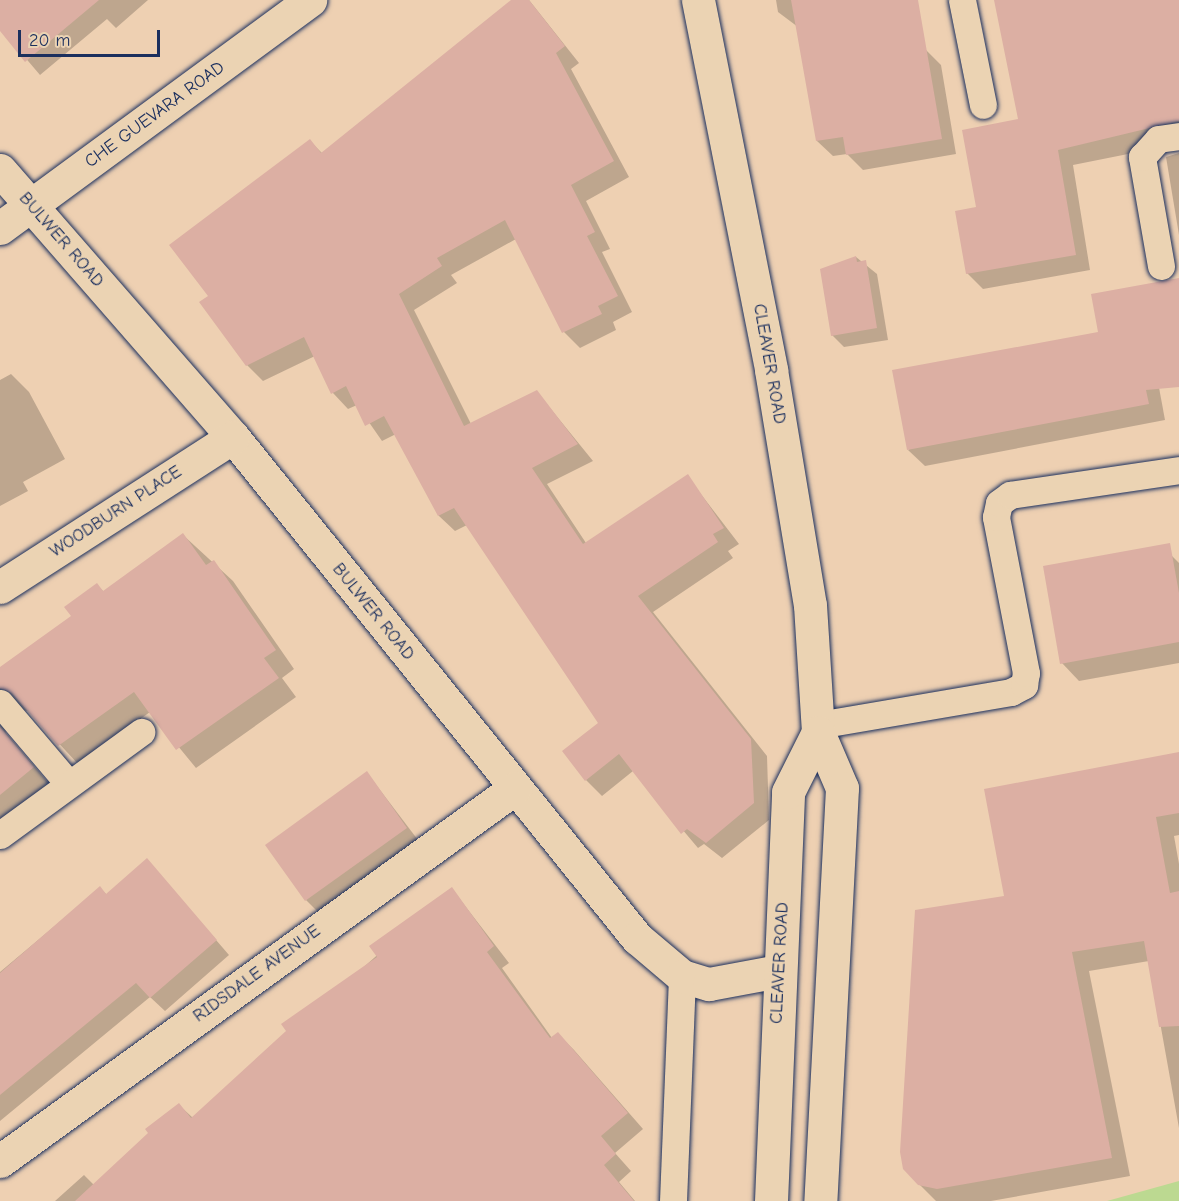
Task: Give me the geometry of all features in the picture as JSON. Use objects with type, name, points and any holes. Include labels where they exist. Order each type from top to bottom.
[{"type":"street","name":"CHE GUEVARA ROAD","points":[[0,228],[310,0]]},
{"type":"street","name":"CLEAVER ROAD","points":[[698,0],[771,370],[808,593],[818,729],[842,788],[820,1201]]},
{"type":"street","name":"BULWER ROAD","points":[[0,170],[233,437],[637,938],[682,976],[709,984],[779,971]]},
{"type":"street","name":"WOODBURN PLACE","points":[[0,587],[233,437]]},
{"type":"street","name":"CLEAVER ROAD","points":[[771,1201],[788,792],[818,729]]},
{"type":"street","name":"RIDSDALE AVENUE","points":[[0,1161],[515,788]]},
{"type":"lane","points":[[962,0],[983,105]]},
{"type":"lane","points":[[1161,266],[1142,157],[1158,140],[1179,136]]},
{"type":"lane","points":[[818,729],[1011,692],[1024,684],[1026,673],[996,517],[999,503],[1010,495],[1179,470]]},
{"type":"lane","points":[[0,703],[69,784]]},
{"type":"lane","points":[[0,835],[141,732]]},
{"type":"lane","points":[[673,1201],[682,976]]},
{"type":"green space","points":[[1179,1181],[1179,1201],[1107,1201]]},
{"type":"building","points":[[0,0],[99,0],[25,62],[0,31]]},
{"type":"building","points":[[511,0],[529,0],[565,46],[556,53],[614,161],[571,185],[595,232],[587,236],[618,296],[598,306],[602,314],[562,333],[505,220],[437,258],[442,266],[399,294],[464,426],[537,390],[578,444],[532,468],[583,544],[688,474],[724,528],[713,534],[718,542],[638,596],[751,739],[754,803],[706,843],[687,829],[681,834],[619,754],[585,781],[562,751],[598,723],[454,508],[438,516],[384,416],[365,426],[346,386],[331,394],[304,337],[246,366],[199,302],[208,296],[169,245],[310,139],[321,153]]},
{"type":"building","points":[[791,0],[918,0],[942,139],[846,155],[843,137],[816,141]]},
{"type":"building","points":[[994,0],[1179,0],[1179,121],[1058,150],[1076,255],[966,274],[955,211],[976,207],[962,130],[1018,119]]},
{"type":"building","points":[[856,256],[857,262],[866,260],[877,328],[831,336],[820,269]]},
{"type":"building","points":[[1179,278],[1179,387],[1146,390],[1149,404],[907,450],[892,370],[1098,332],[1091,294]]},
{"type":"building","points":[[183,533],[206,565],[214,560],[276,650],[264,658],[279,678],[176,750],[134,692],[58,746],[12,693],[0,688],[0,667],[71,616],[64,607],[97,583],[103,591]]},
{"type":"building","points":[[1170,543],[1179,593],[1179,642],[1060,664],[1043,566]]},
{"type":"building","points":[[0,727],[34,767],[0,795]]},
{"type":"building","points":[[1179,752],[1179,813],[1156,817],[1170,893],[1179,891],[1179,1026],[1159,1027],[1144,941],[1072,952],[1112,1158],[937,1189],[918,1185],[903,1169],[900,1152],[915,910],[1004,896],[984,789]]},
{"type":"building","points":[[367,771],[407,828],[305,901],[265,845]]},
{"type":"building","points":[[147,858],[217,940],[150,998],[136,983],[0,1095],[0,973],[100,886],[106,894]]},
{"type":"building","points":[[452,887],[494,946],[487,952],[550,1038],[558,1032],[628,1113],[601,1136],[616,1154],[604,1165],[634,1201],[75,1201],[148,1133],[145,1129],[179,1103],[191,1118],[286,1031],[281,1024],[377,957],[369,946]]}]
